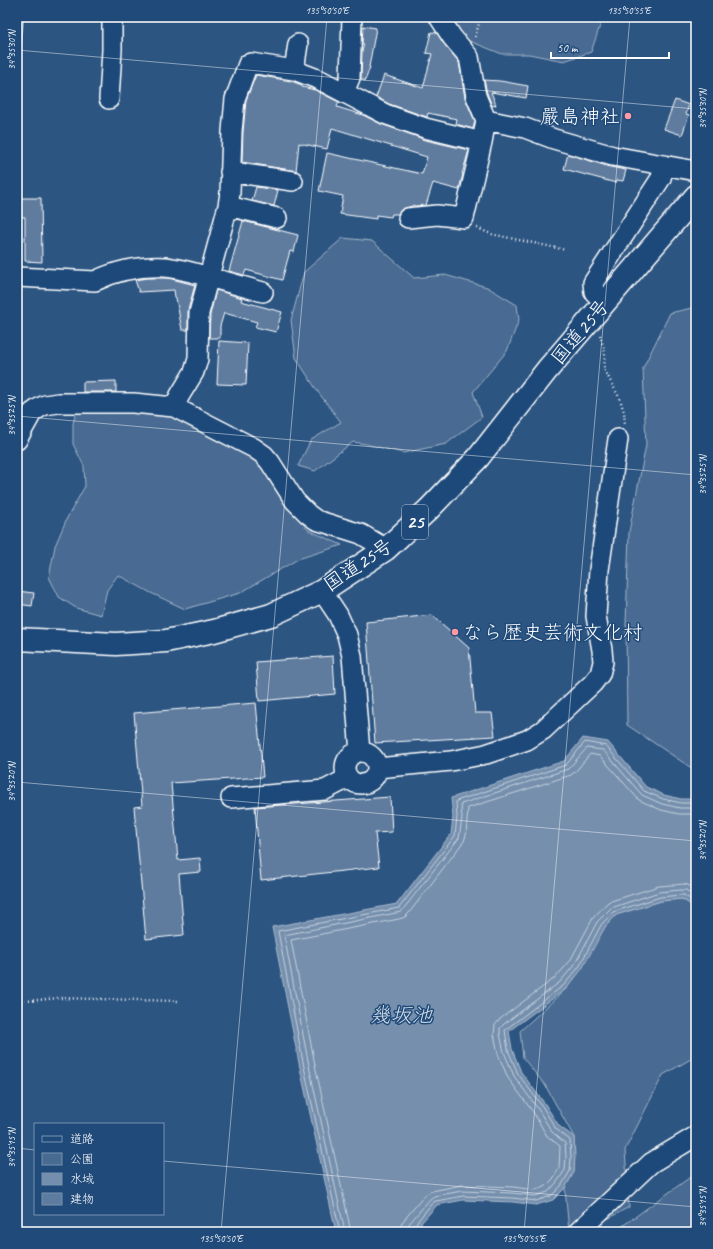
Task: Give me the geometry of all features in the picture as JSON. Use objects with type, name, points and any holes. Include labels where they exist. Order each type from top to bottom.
[{"type":"highway","name":"国道25号","points":[[17,639],[116,644],[166,641],[214,631],[271,615],[322,591],[386,549],[429,509],[478,458],[547,370],[696,196]]},
{"type":"street","points":[[109,99],[112,50],[112,17]]},
{"type":"street","points":[[344,92],[350,78],[352,17]]},
{"type":"street","points":[[408,218],[437,215],[464,218],[486,120],[476,96],[468,57],[452,37],[439,17]]},
{"type":"street","points":[[294,70],[298,44]]},
{"type":"street","points":[[174,407],[194,372],[198,359],[199,313],[228,206],[230,193],[232,132],[235,99],[248,64],[251,63],[294,70],[320,80],[385,114],[426,128],[482,142]]},
{"type":"street","points":[[486,120],[525,128],[554,139],[613,156],[696,171]]},
{"type":"street","points":[[605,303],[594,292],[593,283],[661,178],[664,165]]},
{"type":"street","points":[[230,172],[293,181]]},
{"type":"street","points":[[228,206],[276,218]]},
{"type":"street","points":[[17,277],[94,281],[126,270],[165,267],[196,273],[263,292]]},
{"type":"street","points":[[17,440],[32,413],[45,405],[58,403],[133,403],[174,407],[254,448],[264,455],[295,501],[316,520],[361,534],[386,549]]},
{"type":"street","points":[[377,768],[451,761],[486,754],[527,740],[543,730],[593,683],[600,674],[603,662],[596,616],[599,570],[618,439]]},
{"type":"street","points":[[322,591],[338,615],[347,635],[352,656],[360,752]]},
{"type":"street","points":[[360,752],[365,752],[374,758],[377,768],[374,778],[366,783],[356,783],[348,778],[345,773],[345,763],[351,755],[360,752]]},
{"type":"street","points":[[231,798],[326,790],[348,778]]},
{"type":"street","points":[[578,1232],[651,1163],[696,1136]]},
{"type":"path","points":[[464,218],[477,228],[490,234],[566,250]]},
{"type":"path","points":[[591,319],[600,335],[605,352],[604,369],[620,400],[624,412],[626,428],[625,439],[618,439]]},
{"type":"path","points":[[17,1002],[58,998],[180,1001]]},
{"type":"green space","points":[[441,17],[603,17],[591,52],[564,61],[529,54],[502,54],[452,34]]},
{"type":"green space","points":[[343,238],[372,241],[414,278],[445,275],[487,287],[517,305],[519,320],[507,351],[473,392],[482,417],[446,444],[403,453],[353,442],[315,471],[298,466],[311,440],[341,422],[318,392],[296,358],[291,320],[304,272]]},
{"type":"green space","points":[[696,307],[696,771],[627,725],[626,623],[629,532],[646,445],[643,368],[670,313]]},
{"type":"green space","points":[[161,410],[240,449],[264,467],[279,494],[308,530],[342,545],[298,559],[240,593],[185,609],[118,575],[107,590],[101,615],[76,608],[59,597],[49,577],[55,546],[67,518],[85,486],[84,466],[73,444],[73,423],[76,413],[86,411]]},
{"type":"green space","points":[[682,899],[696,908],[696,1056],[663,1075],[625,1150],[629,1207],[584,1232],[569,1232],[565,1188],[574,1172],[574,1137],[545,1085],[523,1058],[520,1031],[567,988],[605,927],[616,915],[661,901]]},
{"type":"green space","points":[[696,1173],[696,1232],[614,1232]]},
{"type":"water","name":"幾坂池","points":[[583,738],[608,742],[646,787],[664,795],[681,799],[696,799],[696,908],[682,899],[661,901],[616,915],[605,927],[582,969],[567,988],[509,1031],[512,1049],[521,1072],[545,1104],[559,1126],[574,1137],[574,1172],[565,1188],[553,1200],[536,1205],[513,1202],[463,1200],[437,1205],[414,1231],[411,1232],[336,1232],[300,1068],[272,927],[397,904],[451,834],[453,817],[451,798],[564,761]]},
{"type":"building","points":[[363,26],[376,28],[370,67],[365,81],[361,79],[362,51],[364,44],[362,44]]},
{"type":"building","points":[[431,32],[437,33],[459,62],[465,98],[475,121],[473,129],[456,124],[457,119],[428,113],[427,117],[389,104],[376,97],[384,75],[423,88],[432,54],[426,53]]},
{"type":"building","points":[[256,75],[291,81],[302,85],[302,87],[315,90],[339,102],[337,107],[363,115],[381,124],[421,139],[469,150],[459,190],[433,183],[426,205],[413,205],[402,209],[398,214],[392,214],[391,217],[376,215],[376,219],[340,214],[343,196],[319,191],[327,153],[422,174],[427,157],[332,128],[327,149],[299,143],[296,171],[242,162],[246,100]]},
{"type":"building","points":[[484,80],[528,86],[526,98],[491,92],[496,105],[492,106]]},
{"type":"building","points":[[675,100],[689,105],[686,114],[689,115],[682,135],[664,129]]},
{"type":"building","points":[[568,154],[610,167],[626,170],[623,181],[617,180],[616,183],[564,169]]},
{"type":"building","points":[[256,187],[278,190],[274,206],[252,201]]},
{"type":"building","points":[[17,198],[41,198],[42,262],[25,261],[25,217],[17,217]]},
{"type":"building","points":[[243,221],[298,235],[294,252],[290,251],[282,280],[246,270],[244,275],[229,271]]},
{"type":"building","points":[[147,278],[168,278],[195,285],[188,310],[188,330],[182,330],[174,290],[139,292],[135,280]]},
{"type":"building","points":[[216,290],[242,298],[241,301],[282,312],[276,332],[255,327],[257,322],[224,313],[220,326],[220,338],[209,338],[210,315]]},
{"type":"building","points":[[219,341],[248,343],[246,385],[217,384]]},
{"type":"building","points":[[116,381],[116,392],[83,392],[83,382]]},
{"type":"building","points":[[17,591],[34,593],[32,606],[17,604]]},
{"type":"building","points":[[432,615],[469,648],[475,713],[492,713],[495,736],[375,743],[366,622]]},
{"type":"building","points":[[333,656],[335,694],[259,701],[256,662]]},
{"type":"building","points":[[256,703],[263,777],[171,783],[178,860],[200,858],[201,872],[179,874],[184,935],[146,939],[134,807],[142,806],[134,713]]},
{"type":"building","points":[[390,797],[392,832],[375,833],[379,867],[261,880],[255,807]]},
{"type":"place","name":"嚴島神社","points":[[628,116]]},
{"type":"place","name":"なら歴史芸術文化村","points":[[455,632]]}]
